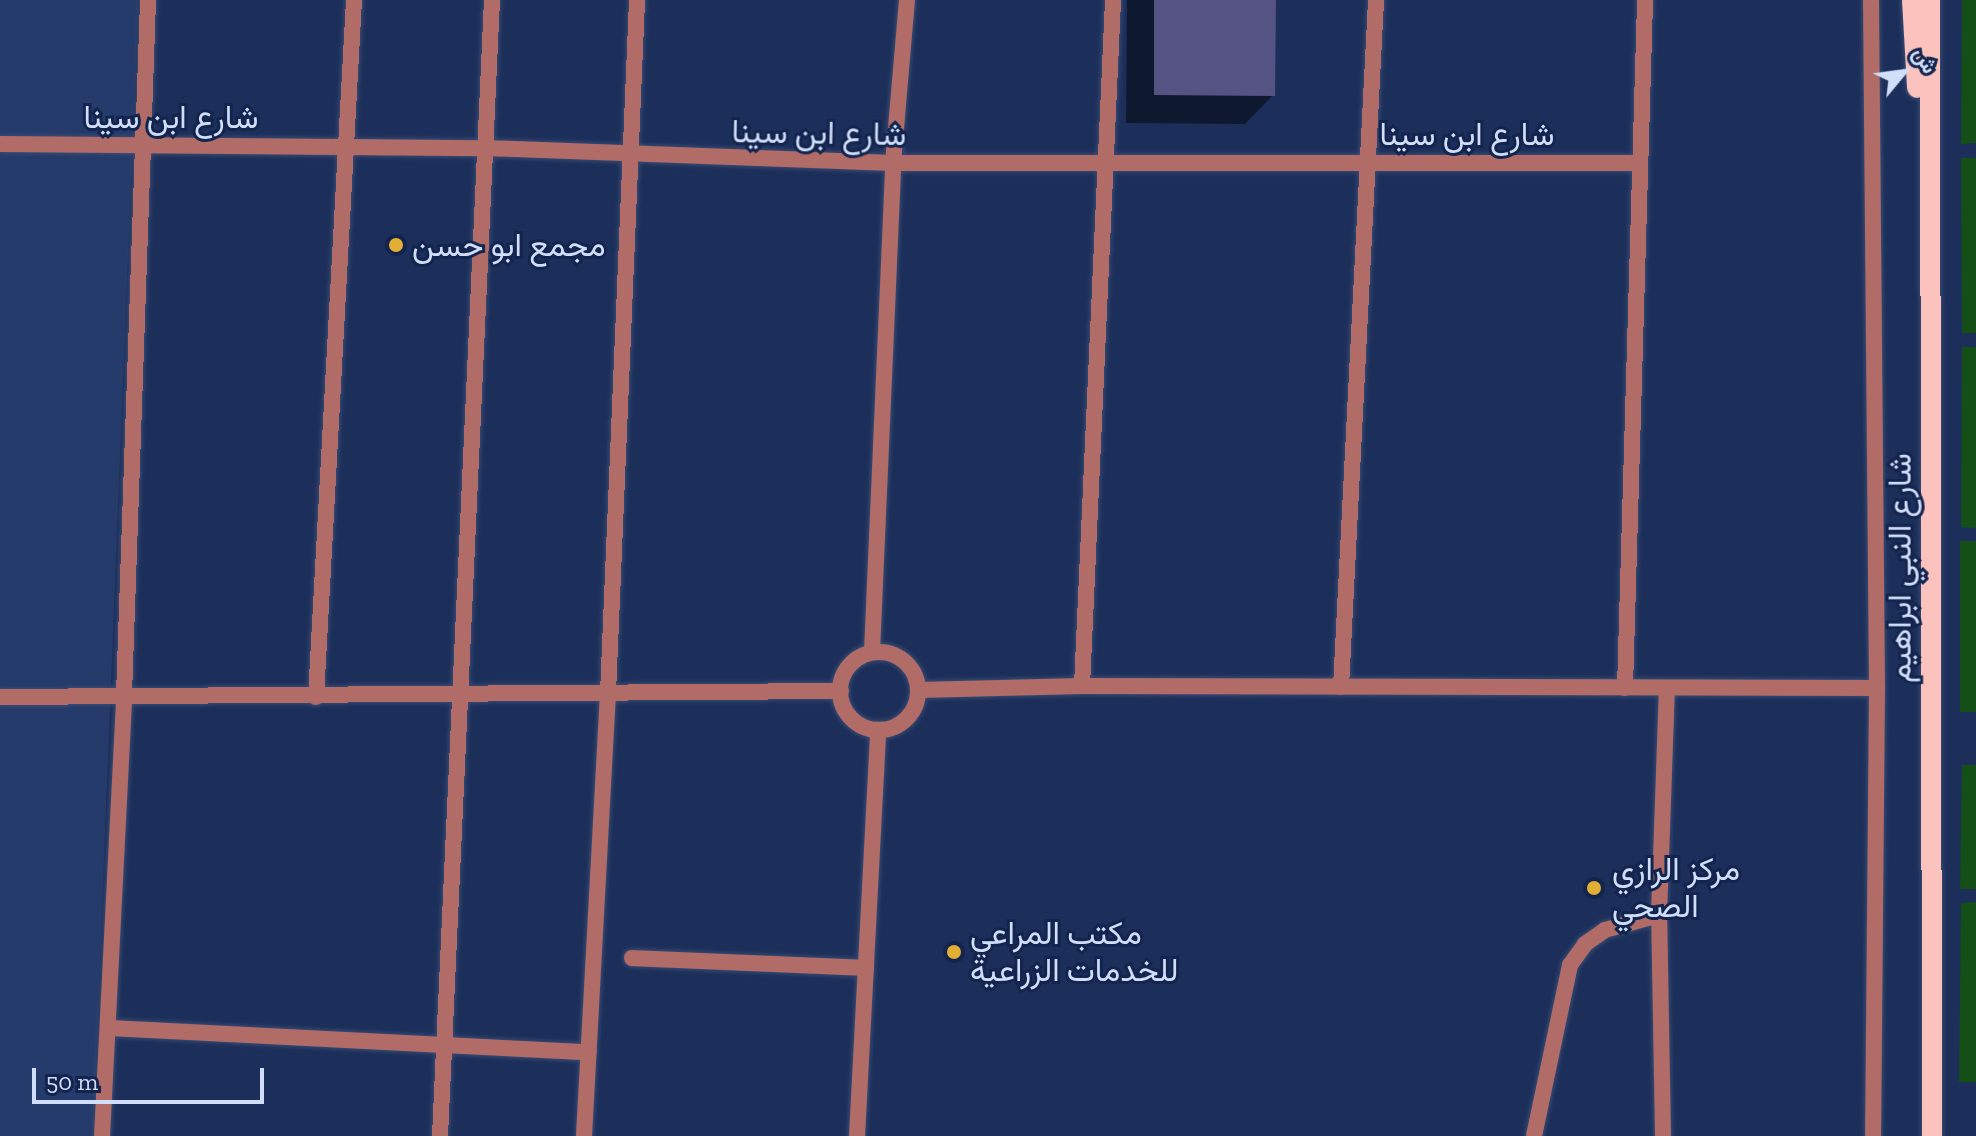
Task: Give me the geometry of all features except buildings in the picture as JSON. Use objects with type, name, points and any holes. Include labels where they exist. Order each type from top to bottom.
[{"type":"main road","points":[[1912,0],[1929,239]]},
{"type":"main road","name":"شارع النبي ابراهيم","points":[[1930,0],[1932,1136]]},
{"type":"street","points":[[102,1136],[124,695],[148,0]]},
{"type":"street","points":[[316,697],[354,0]]},
{"type":"street","points":[[440,1136],[492,0]]},
{"type":"street","points":[[584,1136],[608,693],[637,0]]},
{"type":"street","points":[[872,652],[893,163],[907,0]]},
{"type":"street","points":[[1082,686],[1113,0]]},
{"type":"street","points":[[1341,687],[1376,0]]},
{"type":"street","points":[[1625,688],[1645,0]]},
{"type":"street","points":[[1871,0],[1877,688],[1873,1136]]},
{"type":"street","name":"شارع ابن سينا","points":[[0,144],[485,148],[893,163],[1638,163]]},
{"type":"street","points":[[872,652],[889,653],[905,661],[916,676],[918,690],[909,717],[895,727],[878,730],[854,720],[844,706],[841,691],[850,665],[872,652]]},
{"type":"street","points":[[918,690],[1082,686],[1877,688]]},
{"type":"street","points":[[1663,1136],[1659,915],[1667,688]]},
{"type":"street","points":[[0,697],[841,691]]},
{"type":"street","points":[[857,1136],[878,730]]},
{"type":"street","points":[[1534,1136],[1570,965],[1585,944],[1605,930],[1659,915]]},
{"type":"street","points":[[632,958],[866,968]]},
{"type":"street","points":[[108,1028],[588,1052]]},
{"type":"shaded area","points":[[0,0],[138,0],[93,1136],[0,1136]]},
{"type":"green space","points":[[1962,0],[1976,0],[1976,143],[1961,144]]},
{"type":"green space","points":[[1961,158],[1976,158],[1976,333],[1962,333]]},
{"type":"green space","points":[[1962,347],[1976,347],[1976,528],[1961,527]]},
{"type":"green space","points":[[1960,541],[1976,541],[1976,712],[1960,712]]},
{"type":"green space","points":[[1962,765],[1976,765],[1976,889],[1960,889]]},
{"type":"green space","points":[[1976,902],[1976,1082],[1959,1082],[1961,903]]},
{"type":"place","name":"مجمع ابو حسن","points":[[396,245]]},
{"type":"place","name":"مركز الرازي الصحي","points":[[1594,888]]},
{"type":"place","name":"مكتب المراعي للخدمات الزراعية","points":[[954,952]]}]
